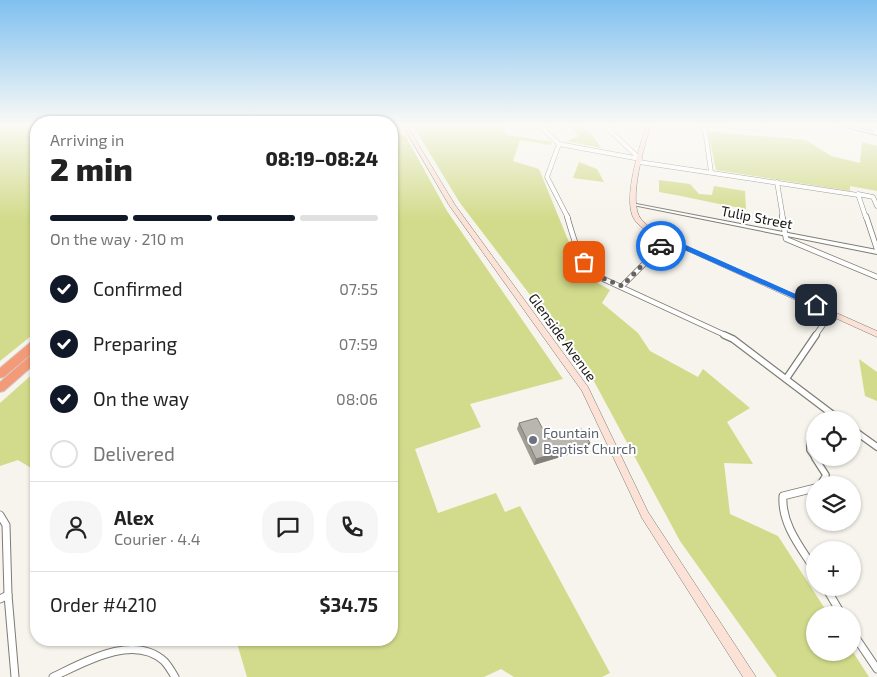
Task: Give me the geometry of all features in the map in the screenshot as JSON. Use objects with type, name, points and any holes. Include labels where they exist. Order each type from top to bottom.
[{"type":"highway","points":[[0,374],[30,349]]},
{"type":"highway","points":[[0,388],[30,362]]},
{"type":"main road","name":"Glenside Avenue","points":[[423,156],[452,205],[531,317],[585,389],[656,535],[750,677]]},
{"type":"main road","points":[[640,156],[633,204],[640,222],[668,240],[832,312],[877,334]]},
{"type":"street","points":[[554,156],[547,172],[548,181],[562,205],[574,242],[586,267],[599,277],[622,286],[733,340],[827,411]]},
{"type":"street","points":[[617,156],[872,196],[877,206]]},
{"type":"street","points":[[635,156],[639,160]]},
{"type":"street","points":[[709,156],[711,172]]},
{"type":"street","points":[[777,182],[786,239],[877,277]]},
{"type":"street","points":[[858,195],[877,250]]},
{"type":"street","name":"Tulip Street","points":[[633,204],[877,250]]},
{"type":"street","points":[[622,286],[668,240]]},
{"type":"street","points":[[786,379],[832,312]]},
{"type":"street","points":[[861,435],[877,447]]},
{"type":"street","points":[[806,490],[789,493],[783,496],[782,500],[788,524],[806,555]]},
{"type":"street","points":[[0,515],[6,525],[8,594],[15,677]]},
{"type":"street","points":[[0,599],[8,594]]},
{"type":"street","points":[[861,645],[877,669]]},
{"type":"street","points":[[54,677],[112,652],[134,649],[148,652],[160,658],[175,677]]},
{"type":"green space","points":[[0,156],[30,156],[30,337],[0,361]]},
{"type":"green space","points":[[398,156],[416,156],[447,211],[563,379],[470,404],[481,427],[415,449],[438,513],[496,493],[505,512],[520,506],[610,673],[602,677],[514,677],[501,669],[484,677],[247,677],[238,646],[398,646]]},
{"type":"green space","points":[[431,156],[515,156],[513,161],[539,169],[582,274],[610,290],[602,303],[638,333],[650,351],[698,377],[703,369],[750,408],[727,422],[753,464],[724,463],[730,514],[778,536],[806,579],[806,596],[817,596],[823,606],[806,606],[806,661],[859,661],[869,677],[777,677],[680,541],[589,372],[460,203]]},
{"type":"green space","points":[[713,156],[830,156],[860,163],[861,156],[877,156],[877,191],[850,186],[850,191],[716,170]]},
{"type":"green space","points":[[579,162],[597,169],[604,182],[573,178]]},
{"type":"green space","points":[[659,180],[690,184],[699,194],[712,195],[714,186],[745,191],[746,209],[659,192]]},
{"type":"green space","points":[[859,359],[877,372],[877,401],[865,396]]},
{"type":"green space","points":[[30,376],[30,467],[18,460],[0,466],[0,403]]},
{"type":"building","name":"Fountain Baptist Church","points":[[537,418],[548,439],[582,429],[590,443],[536,459],[519,423]]},
{"type":"way so far","points":[[584,262],[586,267],[595,275],[622,286],[661,246]]},
{"type":"place","name":"Fountain Baptist Church","points":[[533,440]]},
{"type":"route","points":[[661,246],[668,240],[816,305]]}]
